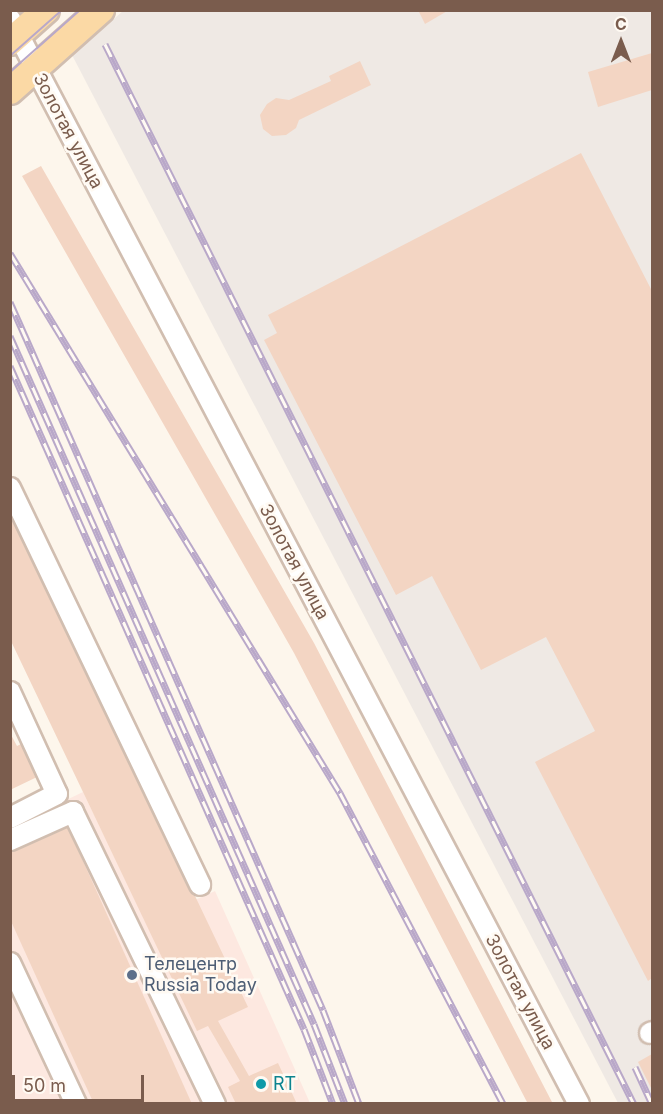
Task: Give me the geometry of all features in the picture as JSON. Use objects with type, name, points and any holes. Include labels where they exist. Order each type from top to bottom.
[{"type":"main road","points":[[17,26],[46,10]]},
{"type":"main road","points":[[22,81],[101,10]]},
{"type":"street","name":"Золотая улица","points":[[17,26],[22,81],[579,1104]]},
{"type":"street","points":[[10,488],[200,885]]},
{"type":"street","points":[[10,692],[57,794],[10,818]]},
{"type":"street","points":[[10,840],[73,812],[215,1104]]},
{"type":"street","points":[[10,963],[76,1104]]},
{"type":"shaded area","points":[[123,11],[652,11],[652,1103],[618,1103],[72,55]]},
{"type":"shaded area","name":"Телецентр Russia Today","points":[[83,792],[146,922],[215,891],[310,1103],[11,1103],[10,827]]},
{"type":"building","points":[[418,10],[449,10],[425,24]]},
{"type":"building","points":[[652,53],[652,90],[598,107],[588,72]]},
{"type":"building","points":[[360,61],[371,85],[299,120],[296,128],[286,135],[272,136],[263,129],[260,115],[267,104],[276,98],[289,100],[331,81],[329,76]]},
{"type":"building","points":[[581,153],[652,291],[652,978],[648,981],[535,762],[595,731],[546,637],[481,670],[432,576],[396,595],[264,340],[277,333],[268,315]]},
{"type":"building","points":[[41,166],[314,643],[553,1104],[528,1104],[294,653],[22,176]]},
{"type":"building","points":[[10,508],[248,1007],[218,1021],[249,1076],[278,1063],[297,1104],[236,1104],[228,1087],[240,1081],[208,1026],[197,1031],[10,639]]},
{"type":"building","points":[[10,733],[17,746],[21,744],[37,777],[10,790]]},
{"type":"building","points":[[66,823],[192,1104],[94,1104],[10,919],[10,848]]},
{"type":"building","points":[[652,1054],[652,1090],[638,1062]]},
{"type":"tram line","points":[[10,56],[62,10]]},
{"type":"tram line","points":[[10,72],[80,10]]},
{"type":"railway","points":[[105,44],[634,1104]]},
{"type":"railway","points":[[10,253],[340,793],[503,1104]]},
{"type":"railway","points":[[10,302],[323,1010],[359,1104]]},
{"type":"railway","points":[[10,336],[314,1024],[345,1104]]},
{"type":"railway","points":[[10,366],[304,1029],[333,1104]]},
{"type":"railway","points":[[635,1067],[652,1104]]},
{"type":"place","name":"Телецентр Russia Today","points":[[132,975]]},
{"type":"place","name":"RT","points":[[261,1084]]}]
